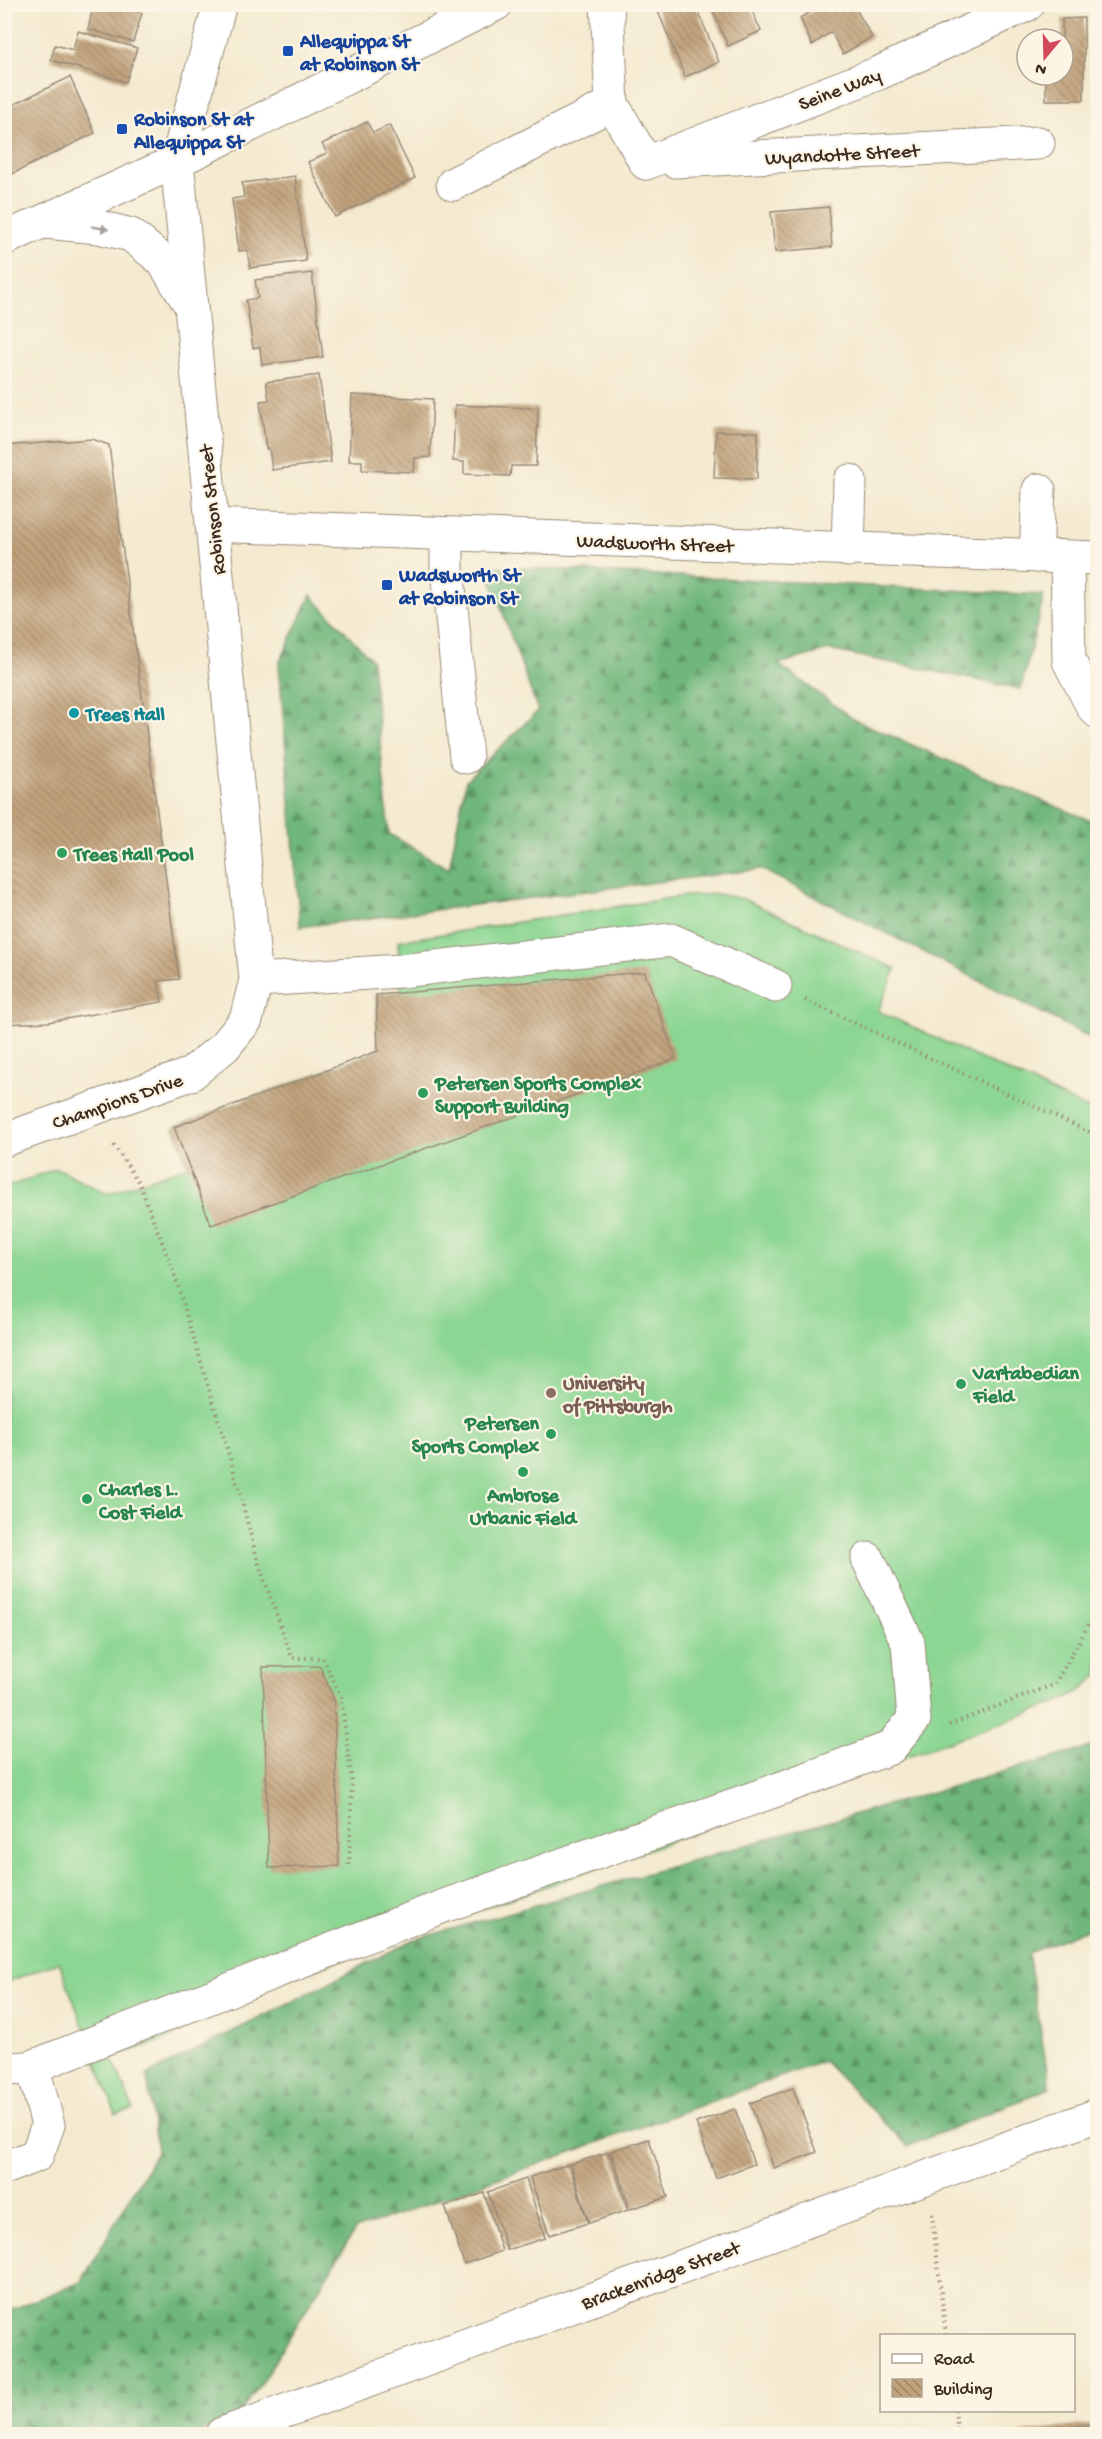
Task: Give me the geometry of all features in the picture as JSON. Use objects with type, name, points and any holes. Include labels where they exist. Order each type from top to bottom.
[{"type":"street","name":"Robinson Street","points":[[220,4],[177,161],[256,980],[246,1020]]},
{"type":"street","points":[[4,239],[177,161],[496,4]]},
{"type":"street","points":[[607,4],[612,104],[646,163]]},
{"type":"street","name":"Seine Way","points":[[646,163],[879,73],[1028,4]]},
{"type":"street","points":[[453,184],[612,104]]},
{"type":"street","name":"Wyandotte Street","points":[[646,163],[1038,143]]},
{"type":"street","points":[[42,222],[99,227],[131,235],[163,261],[191,306]]},
{"type":"street","points":[[848,550],[850,481]]},
{"type":"street","points":[[1039,490],[1067,558],[1069,661],[1093,707],[1098,712]]},
{"type":"street","name":"Wadsworth Street","points":[[212,525],[1067,558]]},
{"type":"street","points":[[447,534],[447,568],[466,757]]},
{"type":"street","points":[[256,980],[400,971],[671,940],[775,986]]},
{"type":"street","name":"Champions Drive","points":[[4,1140],[191,1074],[225,1046],[246,1020]]},
{"type":"street","points":[[17,2068],[441,1907],[890,1748],[914,1719],[908,1643],[868,1559]]},
{"type":"street","points":[[4,2168],[37,2155],[48,2125],[36,2079],[17,2068]]},
{"type":"street","name":"Brackenridge Street","points":[[222,2434],[1098,2115]]},
{"type":"path","points":[[775,986],[1098,1136]]},
{"type":"path","points":[[114,1145],[139,1183],[174,1272],[232,1465],[258,1562],[292,1658],[323,1658],[341,1697],[352,1782],[349,1868]]},
{"type":"path","points":[[945,1726],[1055,1683],[1098,1608]]},
{"type":"path","points":[[930,2204],[946,2334]]},
{"type":"path","points":[[955,2412],[958,2434]]},
{"type":"green space","points":[[486,566],[1044,595],[1021,689],[829,650],[778,664],[855,720],[1097,823],[1097,1041],[761,869],[300,927],[279,664],[311,595],[372,660],[389,834],[449,869],[466,780],[538,711]]},
{"type":"green space","name":"Petersen Sports Complex","points":[[718,894],[743,899],[896,969],[878,1011],[1097,1113],[1098,1675],[1080,1691],[1056,1703],[271,1985],[168,2039],[112,2057],[133,2109],[116,2114],[59,1962],[5,1983],[5,1188],[57,1168],[107,1194],[188,1166],[174,1127],[378,1051],[376,995],[401,992],[398,941],[684,896]]},
{"type":"green space","points":[[1097,1745],[1097,1925],[1028,1953],[1050,2088],[908,2146],[824,2061],[355,2230],[260,2385],[234,2421],[193,2434],[5,2434],[5,2312],[81,2282],[157,2151],[147,2075],[413,1940]]},
{"type":"building","points":[[94,4],[113,4],[142,13],[133,42],[88,29]]},
{"type":"building","points":[[655,4],[695,4],[719,62],[685,77]]},
{"type":"building","points":[[710,4],[749,4],[761,31],[728,46]]},
{"type":"building","points":[[814,4],[853,4],[872,37],[843,54],[831,32],[812,45],[800,18],[816,9]]},
{"type":"building","points":[[4,18],[11,20],[5,40],[4,40]]},
{"type":"building","points":[[1084,18],[1084,100],[1046,100],[1046,87],[1075,87],[1075,27],[1062,27],[1062,19]]},
{"type":"building","points":[[78,31],[137,48],[126,82],[51,60],[55,45],[73,50]]},
{"type":"building","points":[[70,77],[95,133],[4,178],[4,109]]},
{"type":"building","points":[[367,122],[373,133],[389,125],[415,178],[335,217],[308,162],[327,153],[322,144]]},
{"type":"building","points":[[295,176],[306,261],[250,268],[247,250],[239,251],[232,199],[244,197],[242,183]]},
{"type":"building","points":[[829,207],[832,247],[775,252],[771,212]]},
{"type":"building","points":[[312,273],[323,357],[262,365],[260,347],[253,348],[246,300],[258,298],[255,280]]},
{"type":"building","points":[[319,375],[331,462],[272,470],[269,448],[266,449],[260,401],[269,400],[266,382]]},
{"type":"building","points":[[352,395],[433,399],[430,457],[415,458],[414,472],[362,470],[362,461],[349,461]]},
{"type":"building","points":[[455,405],[538,408],[536,466],[511,466],[510,476],[464,474],[464,462],[453,461]]},
{"type":"building","points":[[716,431],[758,432],[757,479],[714,478]]},
{"type":"building","name":"Trees Hall","points":[[92,439],[109,445],[179,979],[158,981],[162,1002],[48,1022],[4,1024],[4,446]]},
{"type":"building","name":"Petersen Sports Complex Support Building","points":[[645,972],[676,1059],[211,1225],[174,1127],[378,1051],[376,995]]},
{"type":"building","points":[[320,1666],[334,1700],[339,1866],[269,1868],[263,1667]]},
{"type":"building","points":[[793,2088],[817,2152],[774,2168],[750,2103]]},
{"type":"building","points":[[735,2109],[754,2164],[716,2178],[696,2123]]},
{"type":"building","points":[[649,2139],[668,2197],[630,2209],[611,2151]]},
{"type":"building","points":[[609,2152],[628,2210],[589,2223],[571,2164]]},
{"type":"building","points":[[569,2164],[588,2223],[549,2235],[530,2177]]},
{"type":"building","points":[[526,2179],[545,2238],[507,2250],[488,2192]]},
{"type":"building","points":[[484,2193],[502,2251],[464,2264],[445,2206]]},
{"type":"building","points":[[1098,2423],[1098,2434],[1021,2434],[1021,2433]]},
{"type":"place","name":"Allequippa St at Robinson St","points":[[288,51]]},
{"type":"place","name":"Robinson St at Allequippa St","points":[[122,129]]},
{"type":"place","name":"Wadsworth St at Robinson St","points":[[387,585]]},
{"type":"place","name":"Trees Hall","points":[[74,713]]},
{"type":"place","name":"Trees Hall Pool","points":[[62,853]]},
{"type":"place","name":"Petersen Sports Complex Support Building","points":[[423,1093]]},
{"type":"place","name":"Vartabedian Field","points":[[961,1384]]},
{"type":"place","name":"University of Pittsburgh","points":[[551,1393]]},
{"type":"place","name":"Petersen Sports Complex","points":[[551,1434]]},
{"type":"place","name":"Ambrose Urbanic Field","points":[[523,1472]]},
{"type":"place","name":"Charles L. Cost Field","points":[[87,1499]]}]
